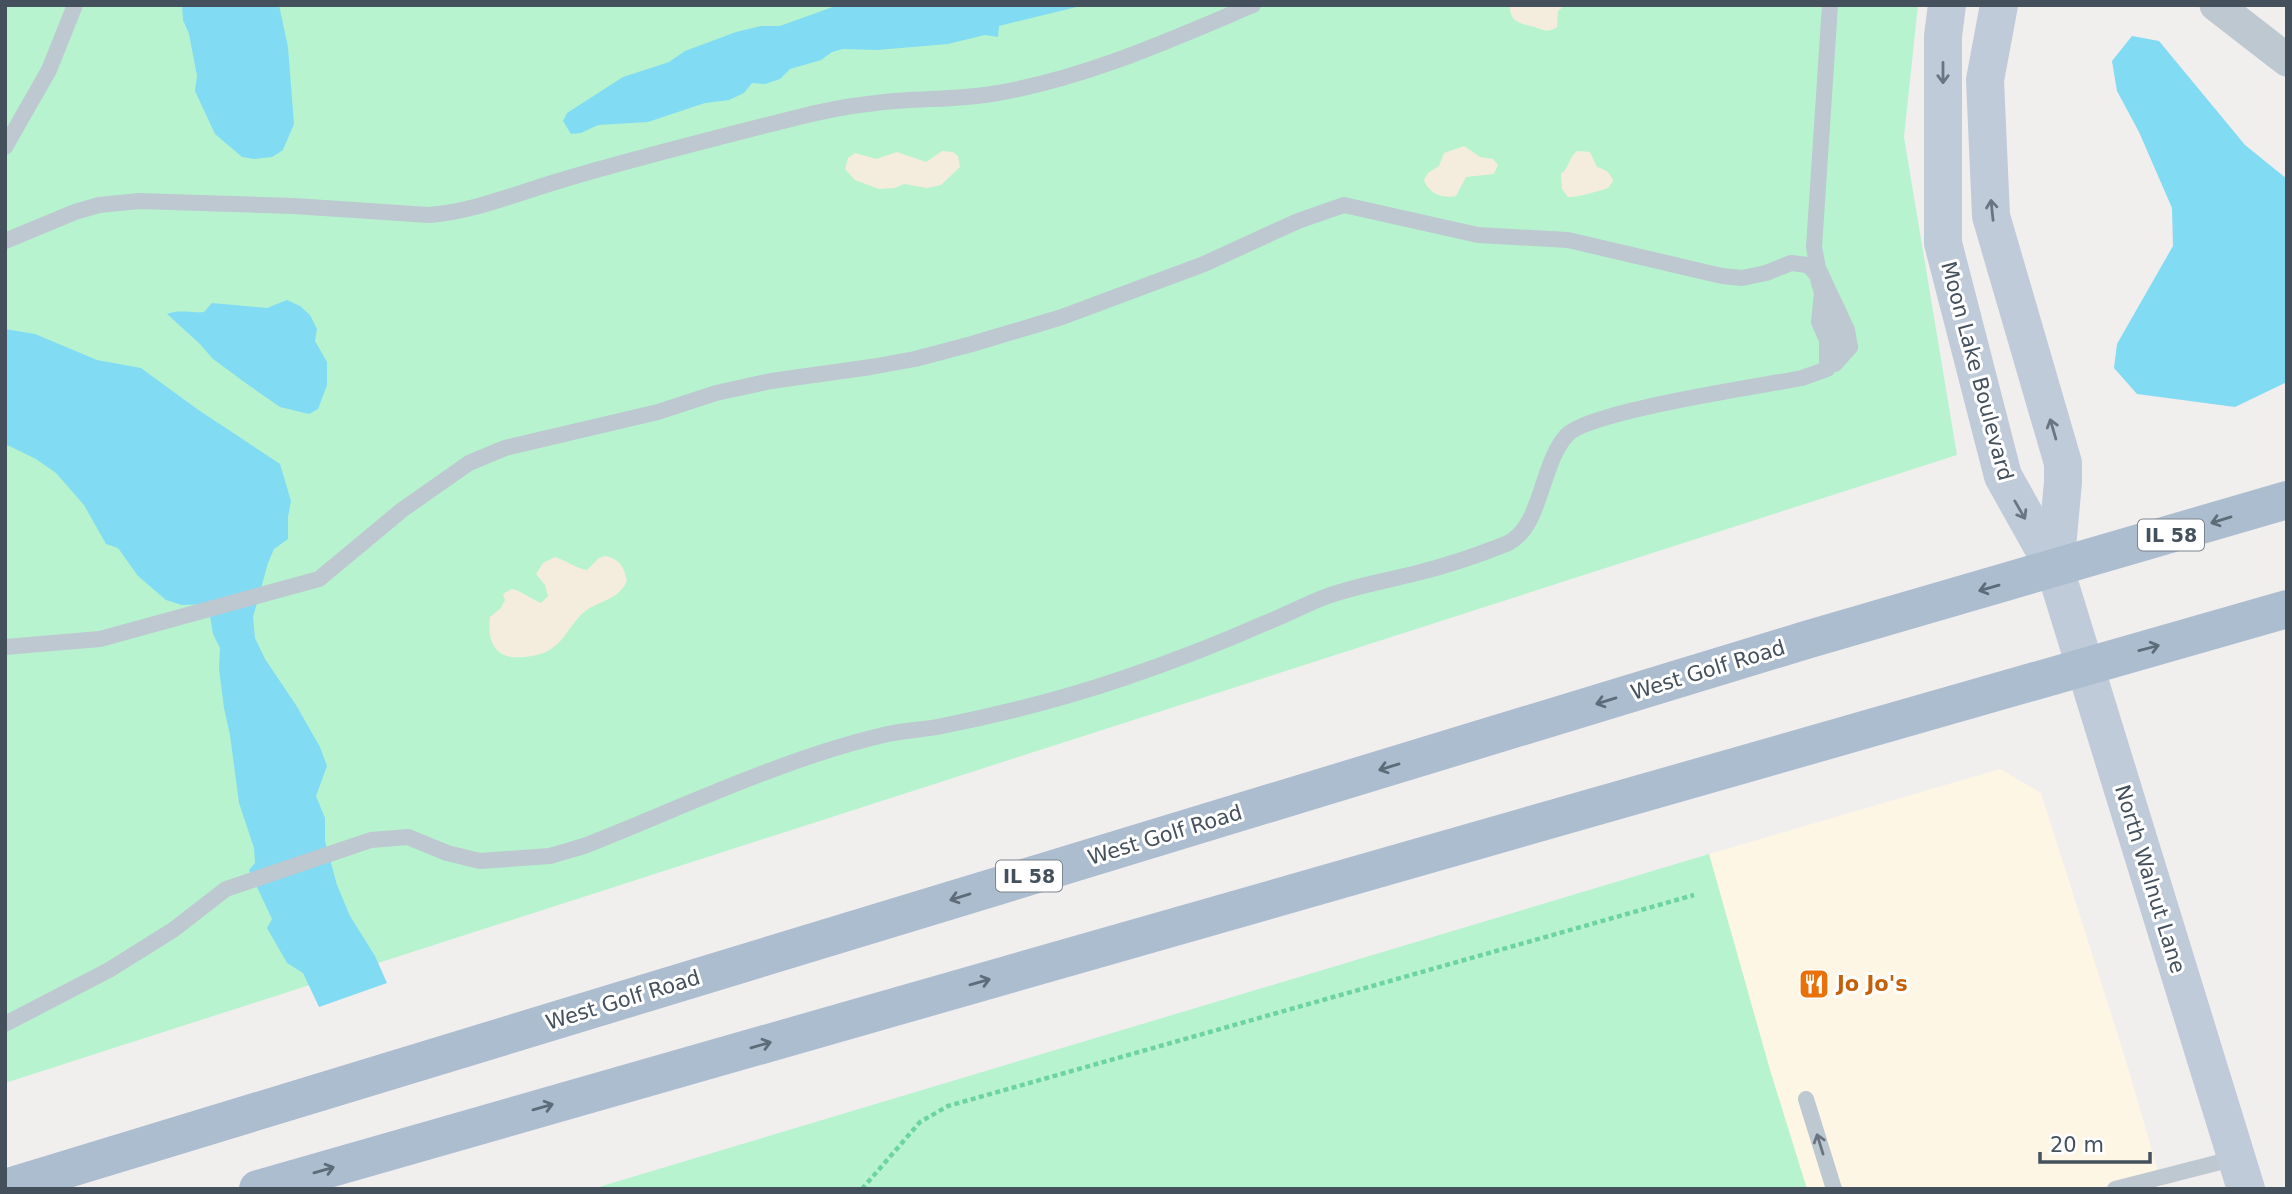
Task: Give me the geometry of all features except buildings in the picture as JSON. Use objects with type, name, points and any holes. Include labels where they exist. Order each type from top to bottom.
[{"type":"main road","name":"West Golf Road","points":[[5,1188],[1806,640],[2287,500]]},
{"type":"main road","points":[[258,1189],[2287,609]]},
{"type":"street","name":"Moon Lake Boulevard","points":[[1947,5],[1943,36],[1943,243],[2003,476],[2055,569]]},
{"type":"street","points":[[1999,5],[1985,80],[1991,216],[2063,463],[2055,569]]},
{"type":"street","points":[[2216,5],[2287,60]]},
{"type":"street","name":"North Walnut Lane","points":[[2055,569],[2241,1173]]},
{"type":"lane","points":[[5,147],[49,70],[75,5]]},
{"type":"lane","points":[[5,241],[49,220],[75,212],[99,205],[139,201],[294,206],[429,215],[479,208],[561,181],[837,108],[878,102],[992,94],[1062,77],[1122,60],[1253,5]]},
{"type":"lane","points":[[1830,5],[1815,259],[1847,330],[1850,346]]},
{"type":"lane","points":[[5,647],[100,639],[320,579],[402,510],[469,464],[505,448],[658,412],[716,393],[771,381],[915,359],[985,340],[1062,317],[1204,264],[1298,221],[1344,205],[1478,235],[1568,240],[1722,276],[1742,278],[1766,273],[1791,263],[1815,233]]},
{"type":"lane","points":[[5,1024],[109,970],[173,930],[226,889],[372,840],[408,837],[447,853],[480,861],[550,856],[584,846],[823,752],[890,733],[939,727],[1006,712],[1112,681],[1201,649],[1325,597],[1421,572],[1510,542],[1525,531],[1536,507],[1545,474],[1557,450],[1574,429],[1610,415],[1802,378],[1827,369],[1827,340],[1819,322],[1822,293],[1817,275],[1808,265],[1791,263]]},
{"type":"lane","points":[[1806,1099],[1834,1189]]},
{"type":"lane","points":[[2115,1189],[2241,1173]]},
{"type":"path","points":[[862,1189],[920,1122],[948,1106],[1694,895]]},
{"type":"shaded area","points":[[2000,769],[2041,793],[2126,1061],[2163,1189],[1807,1189],[1770,1070],[1709,854]]},
{"type":"green space","points":[[5,5],[1918,5],[1904,137],[1957,455],[5,1083]]},
{"type":"green space","points":[[1709,854],[1770,1070],[1807,1189],[592,1189]]},
{"type":"sand","points":[[1510,5],[1565,5],[1558,11],[1557,27],[1547,31],[1516,20],[1511,14]]},
{"type":"sand","points":[[1464,146],[1480,157],[1493,159],[1498,165],[1494,174],[1466,177],[1456,196],[1446,197],[1433,192],[1424,180],[1428,173],[1439,166],[1444,153]]},
{"type":"sand","points":[[942,151],[953,152],[958,156],[960,167],[941,185],[927,188],[904,184],[895,188],[879,189],[855,180],[845,169],[848,158],[855,153],[876,159],[897,152],[926,162]]},
{"type":"sand","points":[[1577,151],[1590,152],[1597,167],[1609,173],[1613,181],[1608,188],[1568,197],[1562,189],[1561,174]]},
{"type":"sand","points":[[605,556],[621,564],[627,581],[619,593],[584,612],[560,641],[545,652],[515,657],[500,653],[495,648],[490,635],[490,617],[501,608],[505,600],[503,594],[512,589],[541,603],[548,596],[545,585],[536,574],[543,563],[555,557],[587,570],[599,558]]},
{"type":"water","points":[[182,5],[279,5],[288,47],[294,124],[283,150],[272,157],[242,157],[215,134],[195,91],[197,76],[189,34],[183,20]]},
{"type":"water","points":[[838,5],[1085,5],[999,26],[998,37],[985,35],[948,44],[877,50],[843,49],[832,52],[821,60],[790,69],[780,79],[765,84],[752,83],[744,93],[729,100],[705,103],[648,122],[598,125],[581,133],[571,134],[563,121],[567,113],[623,77],[669,62],[685,51],[736,32],[761,26],[780,26]]},
{"type":"water","points":[[2132,36],[2159,41],[2245,145],[2287,179],[2287,382],[2235,407],[2137,394],[2114,368],[2117,344],[2173,246],[2172,208],[2139,132],[2117,91],[2112,61]]},
{"type":"water","points":[[287,300],[310,315],[317,329],[315,341],[327,362],[327,385],[318,409],[309,414],[280,407],[247,384],[213,359],[167,314],[181,311],[204,312],[212,303],[267,308]]},
{"type":"water","points":[[5,329],[35,334],[97,360],[141,368],[280,464],[291,501],[288,539],[274,549],[268,563],[253,617],[255,638],[265,659],[320,747],[327,766],[316,796],[325,818],[325,841],[337,885],[350,916],[375,956],[387,983],[319,1007],[303,973],[287,963],[267,928],[272,919],[249,870],[255,863],[254,848],[239,803],[219,669],[220,648],[213,634],[208,604],[182,605],[166,600],[138,576],[118,548],[106,544],[84,505],[56,473],[36,459],[5,444]]},
{"type":"place","name":"Jo Jo's","points":[[1814,984]]}]
